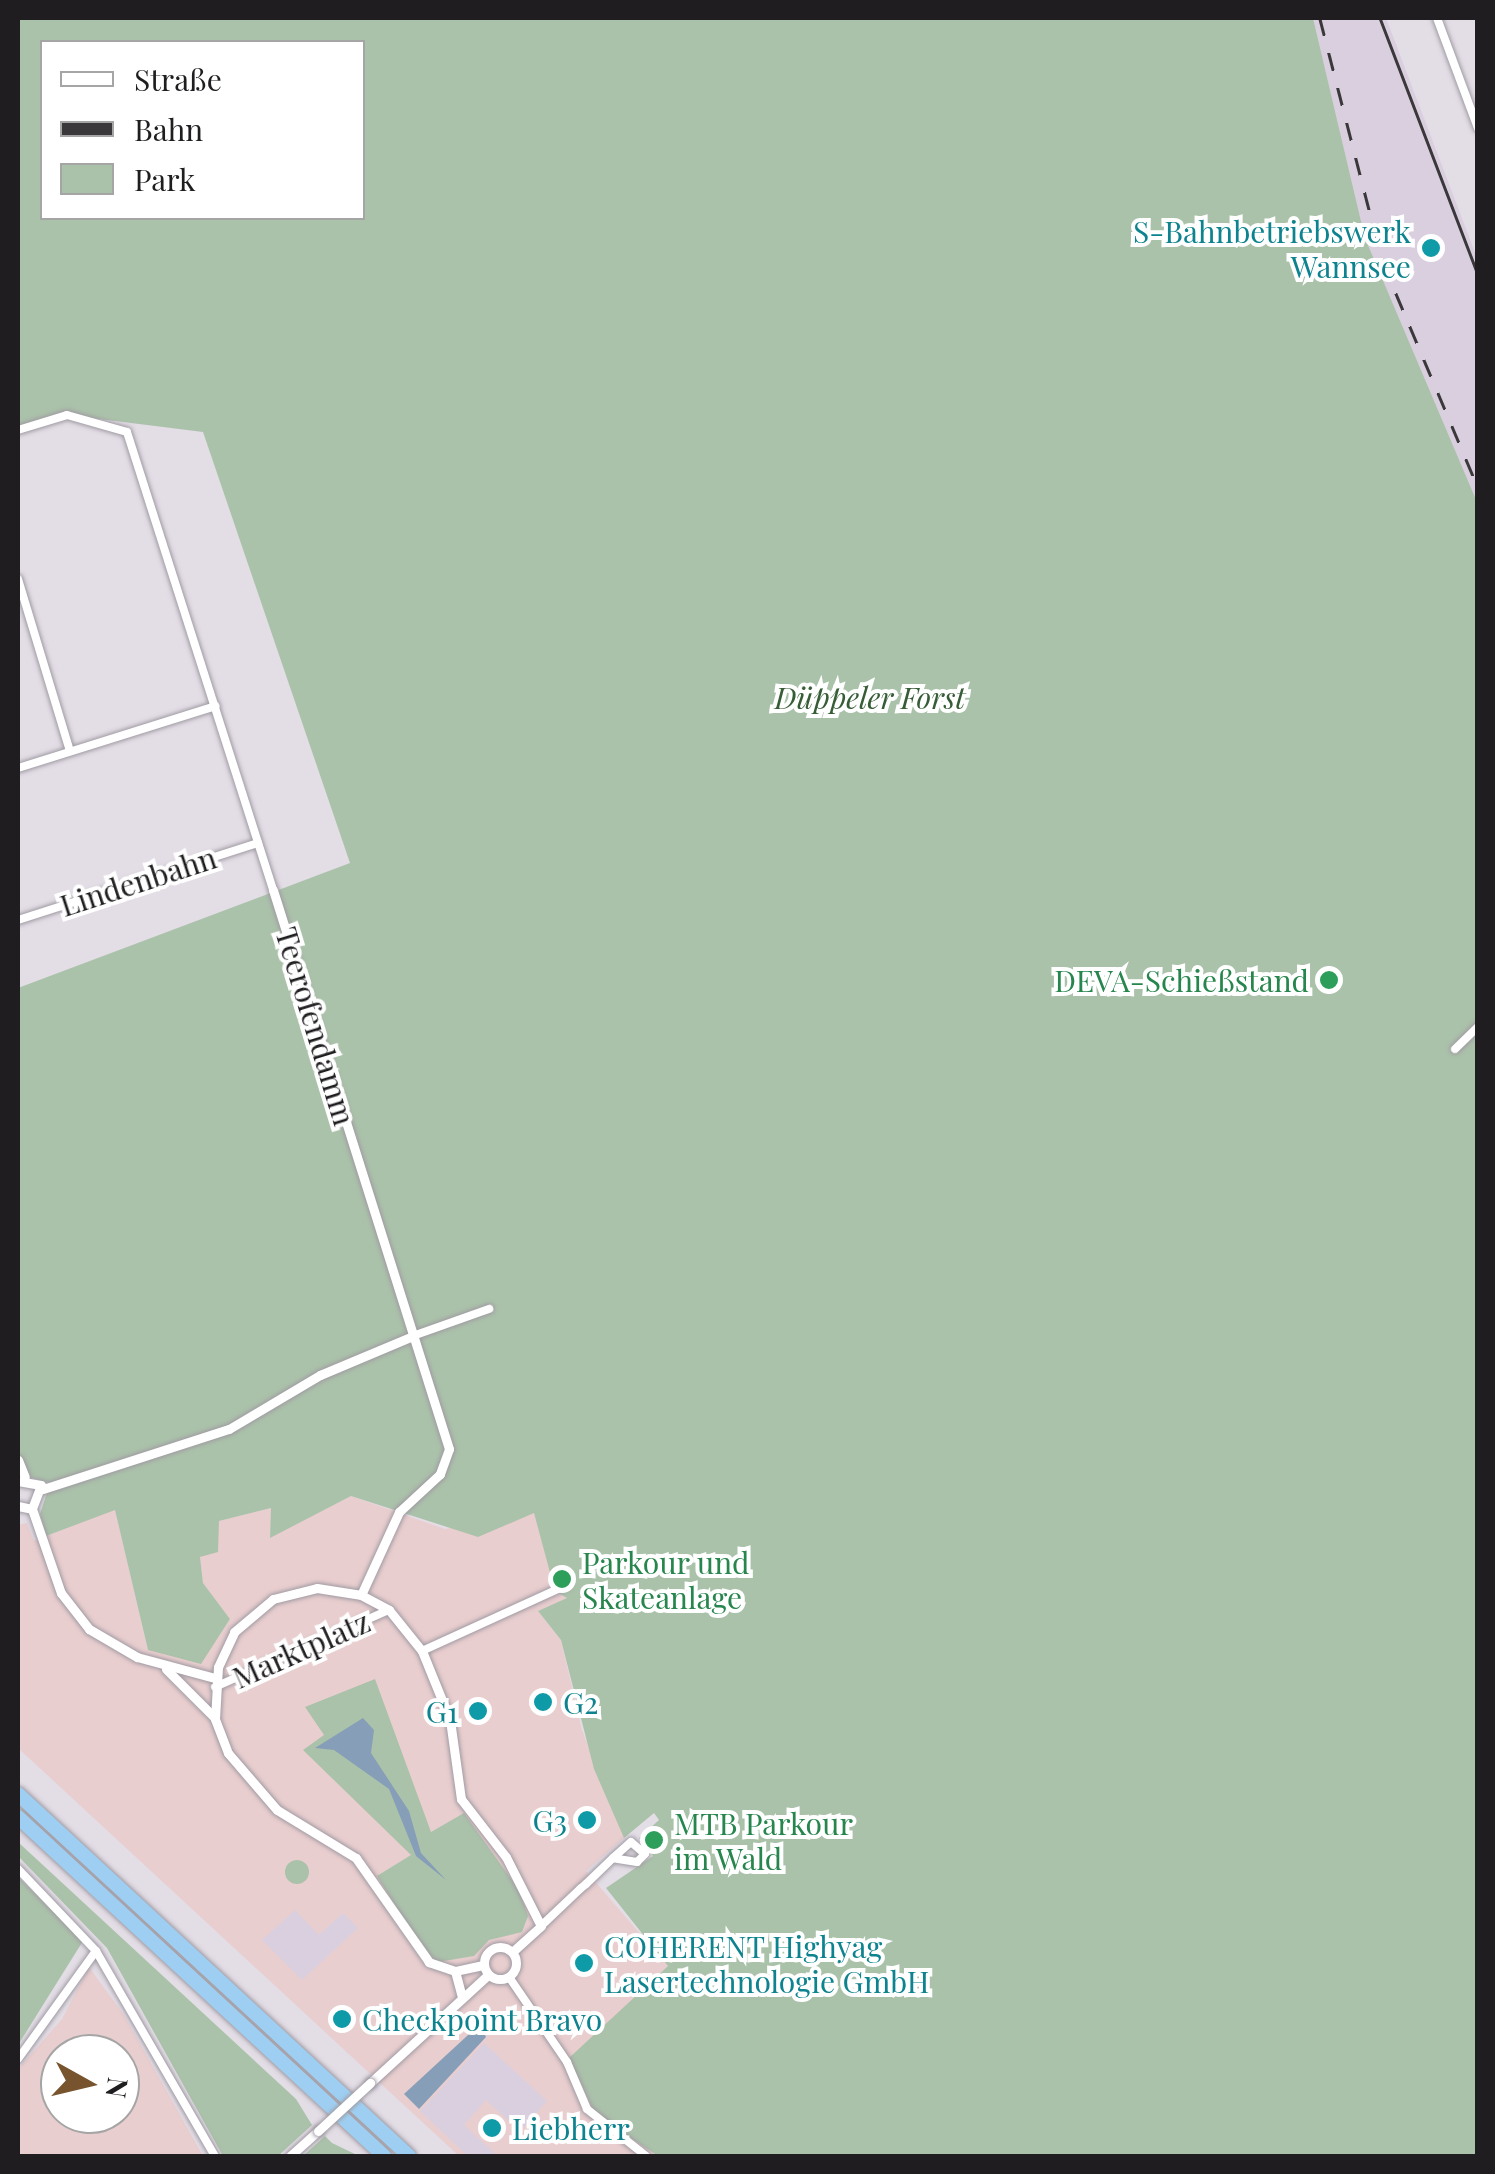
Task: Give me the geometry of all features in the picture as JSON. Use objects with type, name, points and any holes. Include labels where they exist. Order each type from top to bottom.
[{"type":"highway","points":[[18,1794],[409,2156]]},
{"type":"highway","points":[[18,1818],[384,2156]]},
{"type":"street","points":[[1437,18],[1478,128]]},
{"type":"street","name":"Teerofendamm","points":[[18,430],[66,415],[129,437],[448,1454],[399,1512],[361,1595]]},
{"type":"street","points":[[18,579],[70,751]]},
{"type":"street","points":[[18,768],[216,706]]},
{"type":"street","name":"Lindenbahn","points":[[18,920],[258,843]]},
{"type":"street","points":[[1456,1049],[1478,1027]]},
{"type":"street","points":[[18,1460],[21,1479],[43,1489],[229,1429],[413,1336],[489,1309]]},
{"type":"street","points":[[32,1509],[43,1489]]},
{"type":"street","points":[[18,1506],[32,1509]]},
{"type":"street","points":[[32,1509],[72,1612],[100,1639],[214,1683]]},
{"type":"street","points":[[422,1651],[567,1585]]},
{"type":"street","points":[[541,1926],[506,1857],[460,1799],[450,1720],[422,1651],[389,1610],[361,1595],[317,1588],[274,1599],[234,1632],[214,1683],[215,1718],[228,1753],[278,1810],[356,1858],[411,1945],[455,1971],[486,1970],[509,1977],[567,2062],[587,2109],[646,2156]]},
{"type":"street","name":"Marktplatz","points":[[214,1683],[389,1610]]},
{"type":"street","points":[[160,1664],[215,1718]]},
{"type":"street","points":[[509,1977],[512,1952],[613,1858]]},
{"type":"street","points":[[18,1869],[96,1951],[214,2156]]},
{"type":"street","points":[[290,2156],[463,1994],[486,1970],[493,1948],[512,1952]]},
{"type":"street","points":[[18,2060],[96,1951]]},
{"type":"street","points":[[455,1971],[463,1994]]},
{"type":"shaded area","points":[[1313,18],[1386,18],[1477,258],[1477,502],[1365,238]]},
{"type":"shaded area","points":[[351,1496],[445,1529],[534,1513],[567,1599],[538,1611],[561,1640],[582,1730],[624,1838],[586,1871],[668,1966],[570,2058],[586,2099],[658,2156],[459,2156],[18,1748],[18,1525],[27,1523],[34,1541],[115,1509],[148,1650],[218,1638],[230,1619],[203,1583],[200,1557],[218,1521],[272,1508],[270,1537]]},
{"type":"shaded area","points":[[295,1910],[319,1935],[343,1913],[358,1928],[302,1980],[262,1940]]},
{"type":"shaded area","points":[[89,1967],[135,2034],[49,2034],[62,2019]]},
{"type":"shaded area","points":[[484,2043],[547,2101],[520,2131],[486,2100],[464,2125],[498,2156],[468,2156],[420,2111]]},
{"type":"shaded area","points":[[40,2044],[40,2134],[140,2134],[140,2044],[203,2156],[18,2156],[18,2069]]},
{"type":"green space","name":"Düppeler Forst","points":[[18,18],[1313,18],[1365,238],[1477,502],[1477,2156],[658,2156],[595,2114],[569,2058],[668,1966],[606,1888],[653,1856],[639,1838],[659,1820],[654,1813],[624,1838],[594,1769],[561,1640],[538,1611],[567,1598],[555,1591],[534,1513],[478,1537],[351,1496],[270,1538],[271,1508],[219,1521],[218,1552],[200,1557],[203,1583],[230,1619],[201,1664],[148,1650],[115,1510],[46,1536],[40,1514],[50,1483],[18,1474],[18,988],[350,863],[203,432],[67,415],[18,429]]},
{"type":"green space","points":[[375,1679],[431,1832],[464,1813],[519,1890],[528,1916],[522,1932],[489,1940],[474,1956],[438,1962],[424,1952],[377,1876],[411,1855],[303,1750],[324,1735],[305,1707]]},
{"type":"green space","points":[[18,1842],[296,2099],[312,2125],[278,2156],[223,2156],[107,1948],[18,1856]]},
{"type":"green space","points":[[297,1860],[309,1872],[297,1884],[285,1872]]},
{"type":"green space","points":[[18,1877],[83,1941],[18,2045]]},
{"type":"green space","points":[[325,2136],[332,2143],[359,2156],[303,2156]]},
{"type":"water","points":[[363,1718],[374,1730],[371,1753],[409,1811],[421,1853],[446,1880],[416,1856],[389,1789],[334,1750],[315,1748]]},
{"type":"water","points":[[480,2024],[486,2037],[419,2109],[404,2094]]},
{"type":"tram line","points":[[1380,18],[1478,274]]},
{"type":"railway","points":[[1320,18],[1382,260],[1478,487]]},
{"type":"place","name":"S-Bahnbetriebswerk Wannsee","points":[[1431,248]]},
{"type":"place","name":"DEVA-Schießstand","points":[[1329,980]]},
{"type":"place","name":"Parkour und Skateanlage","points":[[562,1579]]},
{"type":"place","name":"G2","points":[[543,1702]]},
{"type":"place","name":"G1","points":[[478,1711]]},
{"type":"place","name":"G3","points":[[587,1820]]},
{"type":"place","name":"MTB Parkour im Wald","points":[[654,1840]]},
{"type":"place","name":"COHERENT Highyag Lasertechnologie GmbH","points":[[584,1963]]},
{"type":"place","name":"Checkpoint Bravo","points":[[342,2019]]},
{"type":"place","name":"Liebherr","points":[[492,2128]]}]
